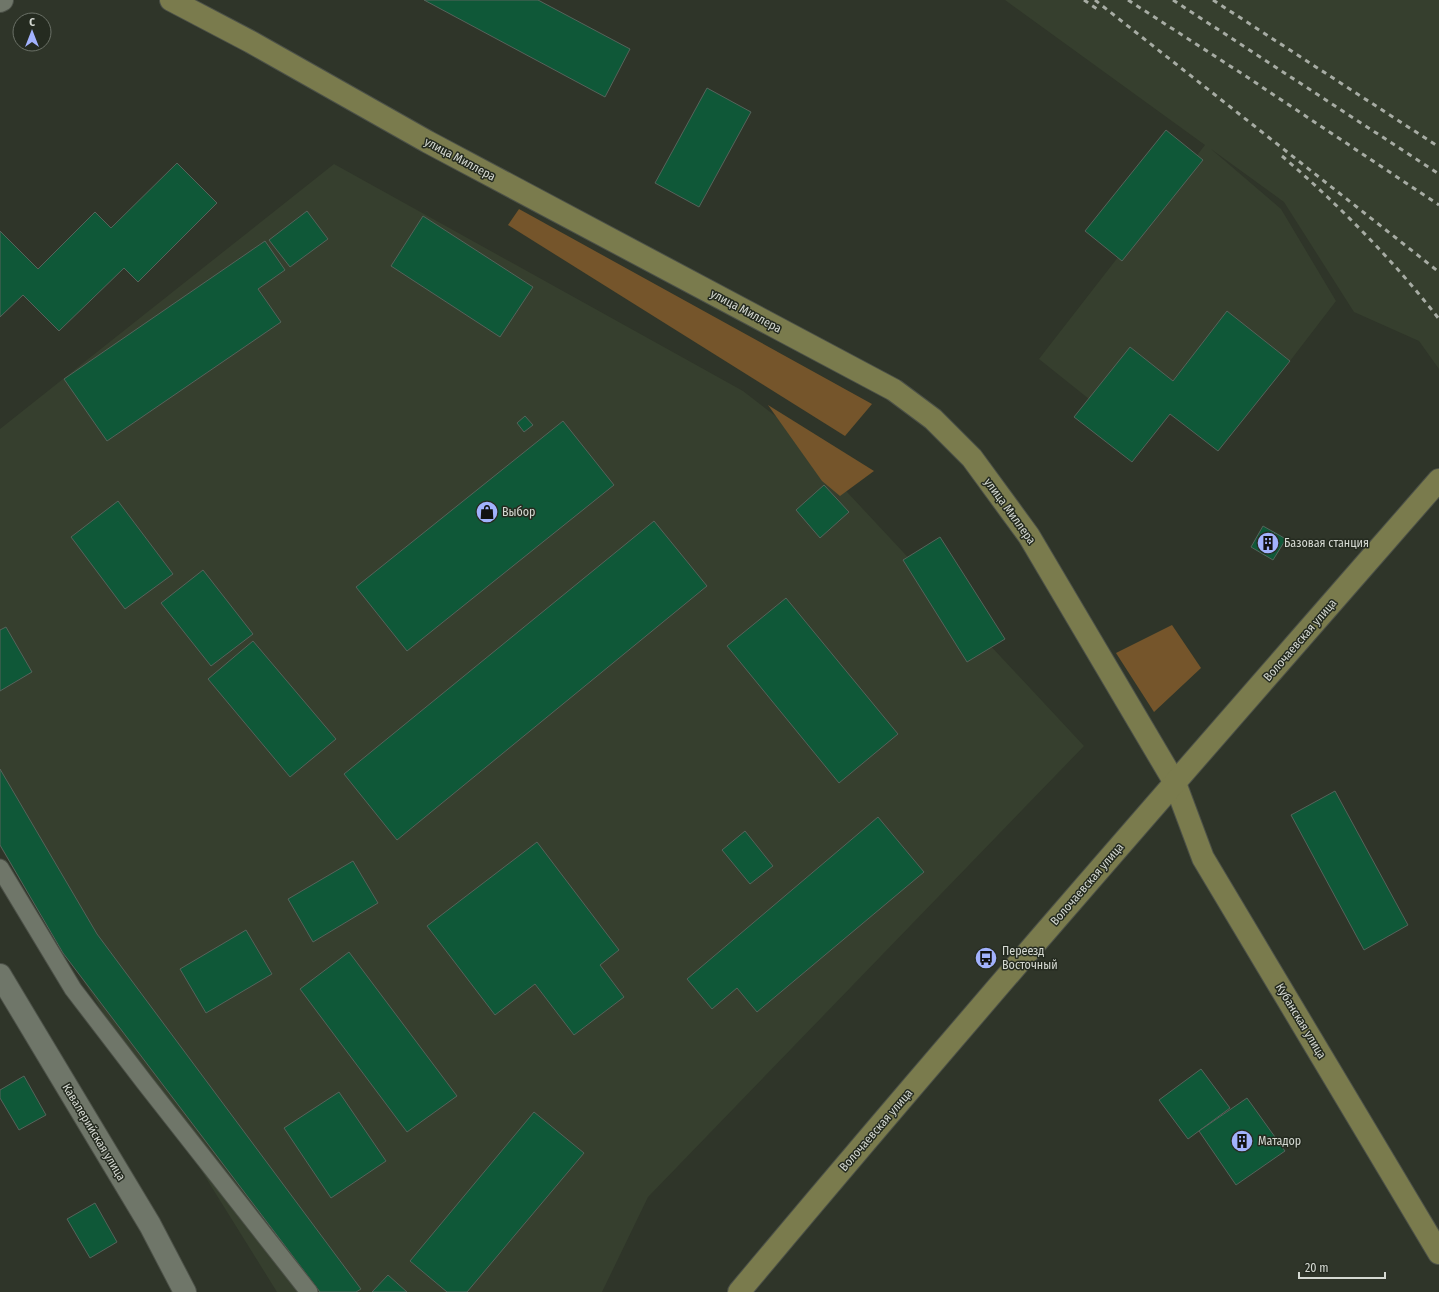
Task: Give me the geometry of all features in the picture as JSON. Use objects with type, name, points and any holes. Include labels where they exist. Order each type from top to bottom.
[{"type":"main road","name":"улица Миллера","points":[[171,0],[251,42],[428,142],[894,390],[933,419],[972,458],[1029,536],[1175,783]]},
{"type":"main road","name":"Волочаевская улица","points":[[739,1292],[819,1196],[1175,783],[1439,480]]},
{"type":"main road","name":"Кубанская улица","points":[[1175,783],[1203,858],[1439,1253]]},
{"type":"street","name":"Кавалерийская улица","points":[[0,975],[150,1225],[185,1292]]},
{"type":"lane","points":[[0,868],[73,989],[309,1292]]},
{"type":"shaded area","points":[[1005,0],[1439,0],[1439,369],[1419,341],[1354,312],[1284,202],[1211,149],[1281,209],[1336,301],[1290,361],[1227,312],[1173,381],[1089,399],[1039,359],[1205,145]]},
{"type":"shaded area","points":[[334,164],[743,391],[778,418],[1084,746],[648,1197],[602,1292],[277,1292],[0,847],[0,429]]},
{"type":"shaded area","points":[[519,209],[872,404],[845,436],[508,225]]},
{"type":"shaded area","points":[[768,405],[874,471],[840,496],[822,481]]},
{"type":"shaded area","points":[[1172,625],[1201,668],[1154,712],[1116,653]]},
{"type":"building","points":[[424,0],[538,0],[630,49],[605,97]]},
{"type":"building","points":[[707,88],[751,112],[699,207],[655,183]]},
{"type":"building","points":[[1166,130],[1203,160],[1122,261],[1085,231]]},
{"type":"building","points":[[177,163],[217,203],[138,282],[124,268],[59,331],[23,295],[0,317],[0,231],[38,269],[95,212],[111,228]]},
{"type":"building","points":[[307,211],[328,239],[290,267],[269,240]]},
{"type":"building","points":[[423,216],[533,287],[500,337],[391,266]]},
{"type":"building","points":[[265,241],[285,270],[258,289],[281,322],[107,441],[64,379]]},
{"type":"building","points":[[1227,311],[1290,361],[1218,451],[1170,414],[1132,462],[1074,417],[1130,347],[1173,381]]},
{"type":"building","points":[[525,416],[533,425],[524,432],[517,423]]},
{"type":"building","points":[[563,421],[614,485],[407,651],[356,587]]},
{"type":"building","points":[[824,485],[849,512],[820,538],[796,510]]},
{"type":"building","points":[[118,501],[173,574],[125,609],[71,537]]},
{"type":"building","points":[[654,521],[707,586],[397,840],[344,774]]},
{"type":"building","name":"Базовая станция","points":[[1263,526],[1286,539],[1273,560],[1251,547]]},
{"type":"building","points":[[940,537],[1005,639],[967,662],[903,560]]},
{"type":"building","points":[[203,570],[253,634],[211,666],[161,603]]},
{"type":"building","points":[[786,598],[898,734],[839,783],[727,646]]},
{"type":"building","points":[[6,627],[32,672],[0,691],[0,630]]},
{"type":"building","points":[[253,641],[336,739],[290,777],[208,679]]},
{"type":"building","points":[[0,769],[97,934],[361,1289],[356,1292],[320,1292],[63,953],[0,845]]},
{"type":"building","points":[[1335,791],[1408,925],[1364,950],[1291,815]]},
{"type":"building","points":[[878,817],[924,872],[757,1012],[737,988],[712,1009],[687,979]]},
{"type":"building","points":[[745,831],[773,866],[750,884],[722,850]]},
{"type":"building","points":[[537,842],[619,950],[600,965],[624,997],[574,1035],[535,984],[495,1015],[427,926]]},
{"type":"building","points":[[353,861],[378,903],[313,942],[288,899]]},
{"type":"building","points":[[246,930],[272,974],[206,1013],[180,969]]},
{"type":"building","points":[[349,952],[457,1096],[407,1132],[300,989]]},
{"type":"building","points":[[1201,1069],[1230,1108],[1188,1139],[1159,1100]]},
{"type":"building","points":[[24,1076],[46,1115],[19,1130],[0,1098],[0,1090]]},
{"type":"building","points":[[339,1092],[386,1161],[331,1198],[284,1128]]},
{"type":"building","name":"Матадор","points":[[1247,1098],[1285,1151],[1236,1185],[1199,1131]]},
{"type":"building","points":[[534,1112],[584,1153],[467,1292],[447,1292],[410,1261]]},
{"type":"building","points":[[95,1203],[117,1242],[90,1258],[67,1219]]},
{"type":"building","points":[[388,1275],[407,1292],[372,1292]]},
{"type":"railway","points":[[1084,0],[1100,11]]},
{"type":"railway","points":[[1095,0],[1439,272]]},
{"type":"railway","points":[[1128,0],[1244,75],[1439,205]]},
{"type":"railway","points":[[1173,0],[1439,174]]},
{"type":"railway","points":[[1213,0],[1439,147]]},
{"type":"railway","points":[[1282,156],[1365,234],[1439,319]]},
{"type":"place","name":"Выбор","points":[[487,512]]},
{"type":"place","name":"Базовая станция","points":[[1268,543]]},
{"type":"place","name":"Переезд Восточный","points":[[986,958]]},
{"type":"place","name":"Матадор","points":[[1242,1141]]}]
